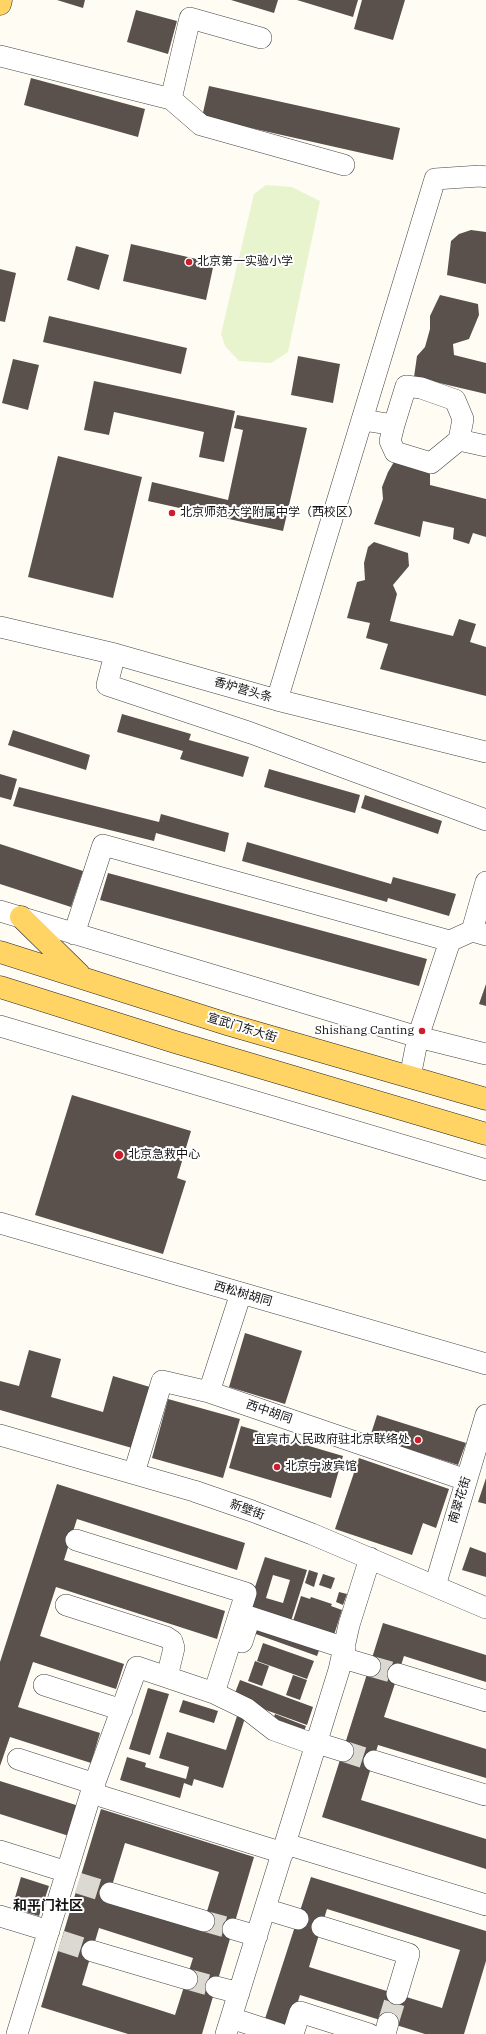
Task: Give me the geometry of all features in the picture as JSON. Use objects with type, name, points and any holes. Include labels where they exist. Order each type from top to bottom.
[{"type":"main road","points":[[0,4],[1,0]]},
{"type":"main road","points":[[21,917],[81,977]]},
{"type":"main road","name":"宣武门东大街","points":[[0,952],[230,1025],[486,1099]]},
{"type":"main road","points":[[0,987],[175,1042],[486,1134]]},
{"type":"street","points":[[171,100],[190,18],[261,38]]},
{"type":"street","points":[[0,56],[171,100],[201,125],[344,165]]},
{"type":"street","points":[[277,700],[435,179],[480,176],[486,177]]},
{"type":"street","points":[[406,386],[421,388],[455,400],[463,419],[459,440],[431,463],[395,452],[390,441],[406,386]]},
{"type":"street","points":[[363,420],[394,425]]},
{"type":"street","points":[[459,440],[486,446]]},
{"type":"street","name":"香炉营头条","points":[[0,627],[115,654],[277,700],[486,752]]},
{"type":"street","points":[[115,654],[107,685],[251,733],[486,820]]},
{"type":"street","points":[[74,934],[103,845],[450,941],[479,933],[486,882]]},
{"type":"street","points":[[0,911],[418,1037],[486,1054]]},
{"type":"street","points":[[410,1076],[418,1037],[450,941]]},
{"type":"street","points":[[0,1026],[486,1170]]},
{"type":"street","name":"西松树胡同","points":[[0,1223],[486,1364]]},
{"type":"street","points":[[209,1392],[241,1294]]},
{"type":"street","name":"西中胡同","points":[[134,1473],[162,1381],[209,1392],[466,1480]]},
{"type":"street","name":"南翠花街","points":[[435,1586],[486,1415]]},
{"type":"street","name":"新壁街","points":[[0,1435],[134,1473],[252,1511],[370,1558],[486,1608]]},
{"type":"street","points":[[76,1540],[246,1593],[219,1696]]},
{"type":"street","points":[[280,2034],[229,2026],[344,1653],[349,1625],[370,1558]]},
{"type":"street","points":[[66,1605],[166,1637],[172,1641],[174,1648],[167,1677]]},
{"type":"street","points":[[219,1696],[250,1617],[344,1653],[370,1666]]},
{"type":"street","points":[[17,2034],[52,1936],[70,1878],[93,1789],[137,1667],[219,1696],[247,1709],[274,1730],[343,1751]]},
{"type":"street","points":[[398,1674],[486,1701]]},
{"type":"street","points":[[44,1685],[122,1710]]},
{"type":"street","points":[[18,1759],[93,1789],[284,1848],[486,1905]]},
{"type":"street","points":[[374,1761],[485,1795]]},
{"type":"street","points":[[0,1851],[70,1878]]},
{"type":"street","points":[[110,1893],[204,1921]]},
{"type":"street","points":[[265,1909],[298,1919]]},
{"type":"street","points":[[0,1916],[52,1936]]},
{"type":"street","points":[[322,1927],[409,1954],[397,1994]]},
{"type":"street","points":[[233,1929],[257,1936]]},
{"type":"street","points":[[92,1951],[187,1979]]},
{"type":"street","points":[[216,1987],[239,1994]]},
{"type":"street","points":[[293,2034],[300,2012],[370,2034]]},
{"type":"street","points":[[0,2030],[12,2034]]},
{"type":"green space","points":[[266,185],[292,187],[320,201],[288,352],[271,363],[239,361],[225,346],[221,334],[254,194]]},
{"type":"building","points":[[57,0],[85,0],[83,8]]},
{"type":"building","points":[[231,0],[278,0],[274,13]]},
{"type":"building","points":[[297,0],[358,0],[353,17]]},
{"type":"building","points":[[362,0],[405,0],[393,40],[354,29]]},
{"type":"building","points":[[136,10],[177,21],[168,54],[127,42]]},
{"type":"building","points":[[31,78],[145,109],[138,137],[24,105]]},
{"type":"building","points":[[209,86],[400,128],[393,160],[202,117]]},
{"type":"building","points":[[471,230],[486,232],[486,284],[447,275],[451,241],[459,234]]},
{"type":"building","points":[[131,244],[214,263],[206,300],[123,281]]},
{"type":"building","points":[[76,246],[109,255],[99,290],[67,280]]},
{"type":"building","points":[[0,269],[16,273],[5,322],[0,321]]},
{"type":"building","points":[[440,295],[478,304],[479,315],[469,339],[453,344],[454,355],[486,363],[486,394],[414,377],[417,356],[425,347],[430,329],[430,316]]},
{"type":"building","points":[[49,316],[187,348],[181,374],[43,342]]},
{"type":"building","points":[[298,356],[340,364],[333,403],[291,395]]},
{"type":"building","points":[[13,359],[39,365],[28,410],[2,403]]},
{"type":"building","points":[[94,381],[235,411],[224,462],[199,457],[204,432],[114,412],[109,435],[84,430]]},
{"type":"building","points":[[237,415],[307,428],[283,531],[148,501],[152,482],[228,500],[243,430],[234,428]]},
{"type":"building","points":[[58,456],[142,477],[113,598],[28,577]]},
{"type":"building","points":[[394,462],[430,473],[430,485],[486,499],[486,537],[473,533],[469,544],[453,539],[454,528],[423,521],[420,537],[374,524],[383,499],[382,487]]},
{"type":"building","points":[[374,542],[408,553],[409,566],[393,585],[397,594],[390,621],[453,636],[459,619],[476,624],[470,642],[486,647],[486,696],[380,669],[388,644],[366,638],[370,623],[347,618],[357,582],[365,580],[364,563],[368,547]]},
{"type":"building","points":[[122,714],[191,734],[189,740],[249,757],[243,777],[180,759],[183,751],[117,732]]},
{"type":"building","points":[[13,730],[90,755],[86,770],[8,745]]},
{"type":"building","points":[[269,769],[360,795],[355,813],[264,787]]},
{"type":"building","points":[[0,774],[17,779],[11,800],[0,797]]},
{"type":"building","points":[[19,787],[159,822],[161,814],[229,833],[225,852],[156,833],[154,841],[13,806]]},
{"type":"building","points":[[365,795],[442,821],[438,834],[361,808]]},
{"type":"building","points":[[247,842],[391,884],[393,877],[456,894],[449,916],[388,898],[387,902],[242,861]]},
{"type":"building","points":[[0,844],[83,871],[71,907],[0,884]]},
{"type":"building","points":[[108,873],[427,959],[419,986],[100,900]]},
{"type":"building","points":[[486,984],[486,1006],[479,1004]]},
{"type":"building","name":"北京急救中心","points":[[72,1095],[191,1131],[177,1178],[186,1181],[163,1254],[35,1215]]},
{"type":"building","points":[[245,1333],[302,1351],[285,1404],[229,1387]]},
{"type":"building","points":[[29,1350],[61,1359],[51,1397],[103,1412],[113,1376],[150,1387],[132,1448],[0,1410],[0,1381],[19,1386]]},
{"type":"building","points":[[168,1399],[240,1419],[223,1478],[152,1458]]},
{"type":"building","name":"宜宾市人民政府驻北京联络处","points":[[377,1415],[466,1443],[458,1465],[370,1437]]},
{"type":"building","points":[[241,1426],[343,1456],[331,1498],[229,1468]]},
{"type":"building","points":[[359,1458],[449,1489],[436,1528],[423,1523],[412,1555],[335,1529]]},
{"type":"building","points":[[486,1478],[486,1504],[478,1502]]},
{"type":"building","points":[[57,1484],[245,1543],[237,1570],[77,1519],[64,1560],[225,1611],[217,1639],[56,1587],[40,1636],[124,1664],[116,1689],[33,1662],[18,1707],[100,1733],[91,1763],[10,1737],[0,1766],[0,1662]]},
{"type":"building","points":[[470,1547],[486,1553],[486,1577],[462,1570]]},
{"type":"building","points":[[265,1557],[307,1570],[291,1621],[248,1608]],"holes":[[[273,1575],[290,1580],[283,1603],[266,1598]]]},
{"type":"building","points":[[309,1570],[318,1573],[314,1587],[305,1583]]},
{"type":"building","points":[[323,1574],[335,1578],[331,1589],[319,1585]]},
{"type":"building","points":[[339,1592],[347,1594],[343,1605],[336,1602]]},
{"type":"building","points":[[301,1596],[310,1599],[311,1597],[332,1604],[331,1606],[342,1610],[334,1635],[293,1621]]},
{"type":"building","points":[[383,1623],[486,1655],[486,1682],[404,1656],[384,1717],[486,1749],[486,1778],[378,1745],[361,1800],[486,1839],[486,1869],[322,1817]]},
{"type":"building","points":[[256,1625],[320,1648],[317,1656],[253,1633]]},
{"type":"building","points":[[263,1643],[314,1661],[307,1679],[257,1661]]},
{"type":"building","points":[[255,1661],[269,1666],[262,1686],[248,1681]]},
{"type":"building","points":[[293,1675],[307,1680],[300,1700],[286,1695]]},
{"type":"building","points":[[240,1680],[313,1707],[307,1725],[233,1698]]},
{"type":"building","points":[[148,1688],[169,1694],[150,1755],[129,1749]]},
{"type":"building","points":[[183,1700],[218,1711],[214,1723],[179,1712]]},
{"type":"building","points":[[275,1714],[306,1726],[302,1737],[271,1726]]},
{"type":"building","points":[[237,1716],[245,1718],[223,1788],[194,1779],[192,1786],[184,1783],[180,1798],[120,1780],[127,1757],[146,1763],[145,1767],[186,1779],[189,1767],[159,1758],[167,1732],[226,1750]]},
{"type":"building","points":[[0,1781],[79,1806],[69,1836],[0,1814]]},
{"type":"building","points":[[101,1809],[254,1857],[202,2034],[128,2034],[41,2007]],"holes":[[[125,1843],[219,1872],[201,1931],[107,1902]],[[99,1928],[193,1958],[175,2015],[82,1985]]]},
{"type":"building","points":[[21,1877],[49,1886],[39,1916],[12,1908]]},
{"type":"building","points":[[311,1877],[486,1931],[486,1961],[464,2034],[425,2034],[300,1995],[288,2033],[263,2025]],"holes":[[[327,1909],[460,1950],[442,2008],[309,1967]]]},
{"type":"tunnel","points":[[370,1666],[398,1674]]},
{"type":"tunnel","points":[[343,1751],[374,1761]]},
{"type":"tunnel","points":[[78,1883],[110,1893]]},
{"type":"tunnel","points":[[204,1921],[233,1929]]},
{"type":"tunnel","points":[[61,1941],[92,1951]]},
{"type":"tunnel","points":[[187,1979],[216,1987]]},
{"type":"tunnel","points":[[388,2023],[397,1994]]},
{"type":"place","name":"北京第一实验小学","points":[[189,262]]},
{"type":"place","name":"北京师范大学附属中学（西校区）","points":[[172,513]]},
{"type":"place","name":"Shishang Canting","points":[[422,1031]]},
{"type":"place","name":"北京急救中心","points":[[119,1155]]},
{"type":"place","name":"宜宾市人民政府驻北京联络处","points":[[418,1440]]},
{"type":"place","name":"北京宁波宾馆","points":[[277,1467]]},
{"type":"district","name":"和平门社区","points":[[48,1906]]}]
